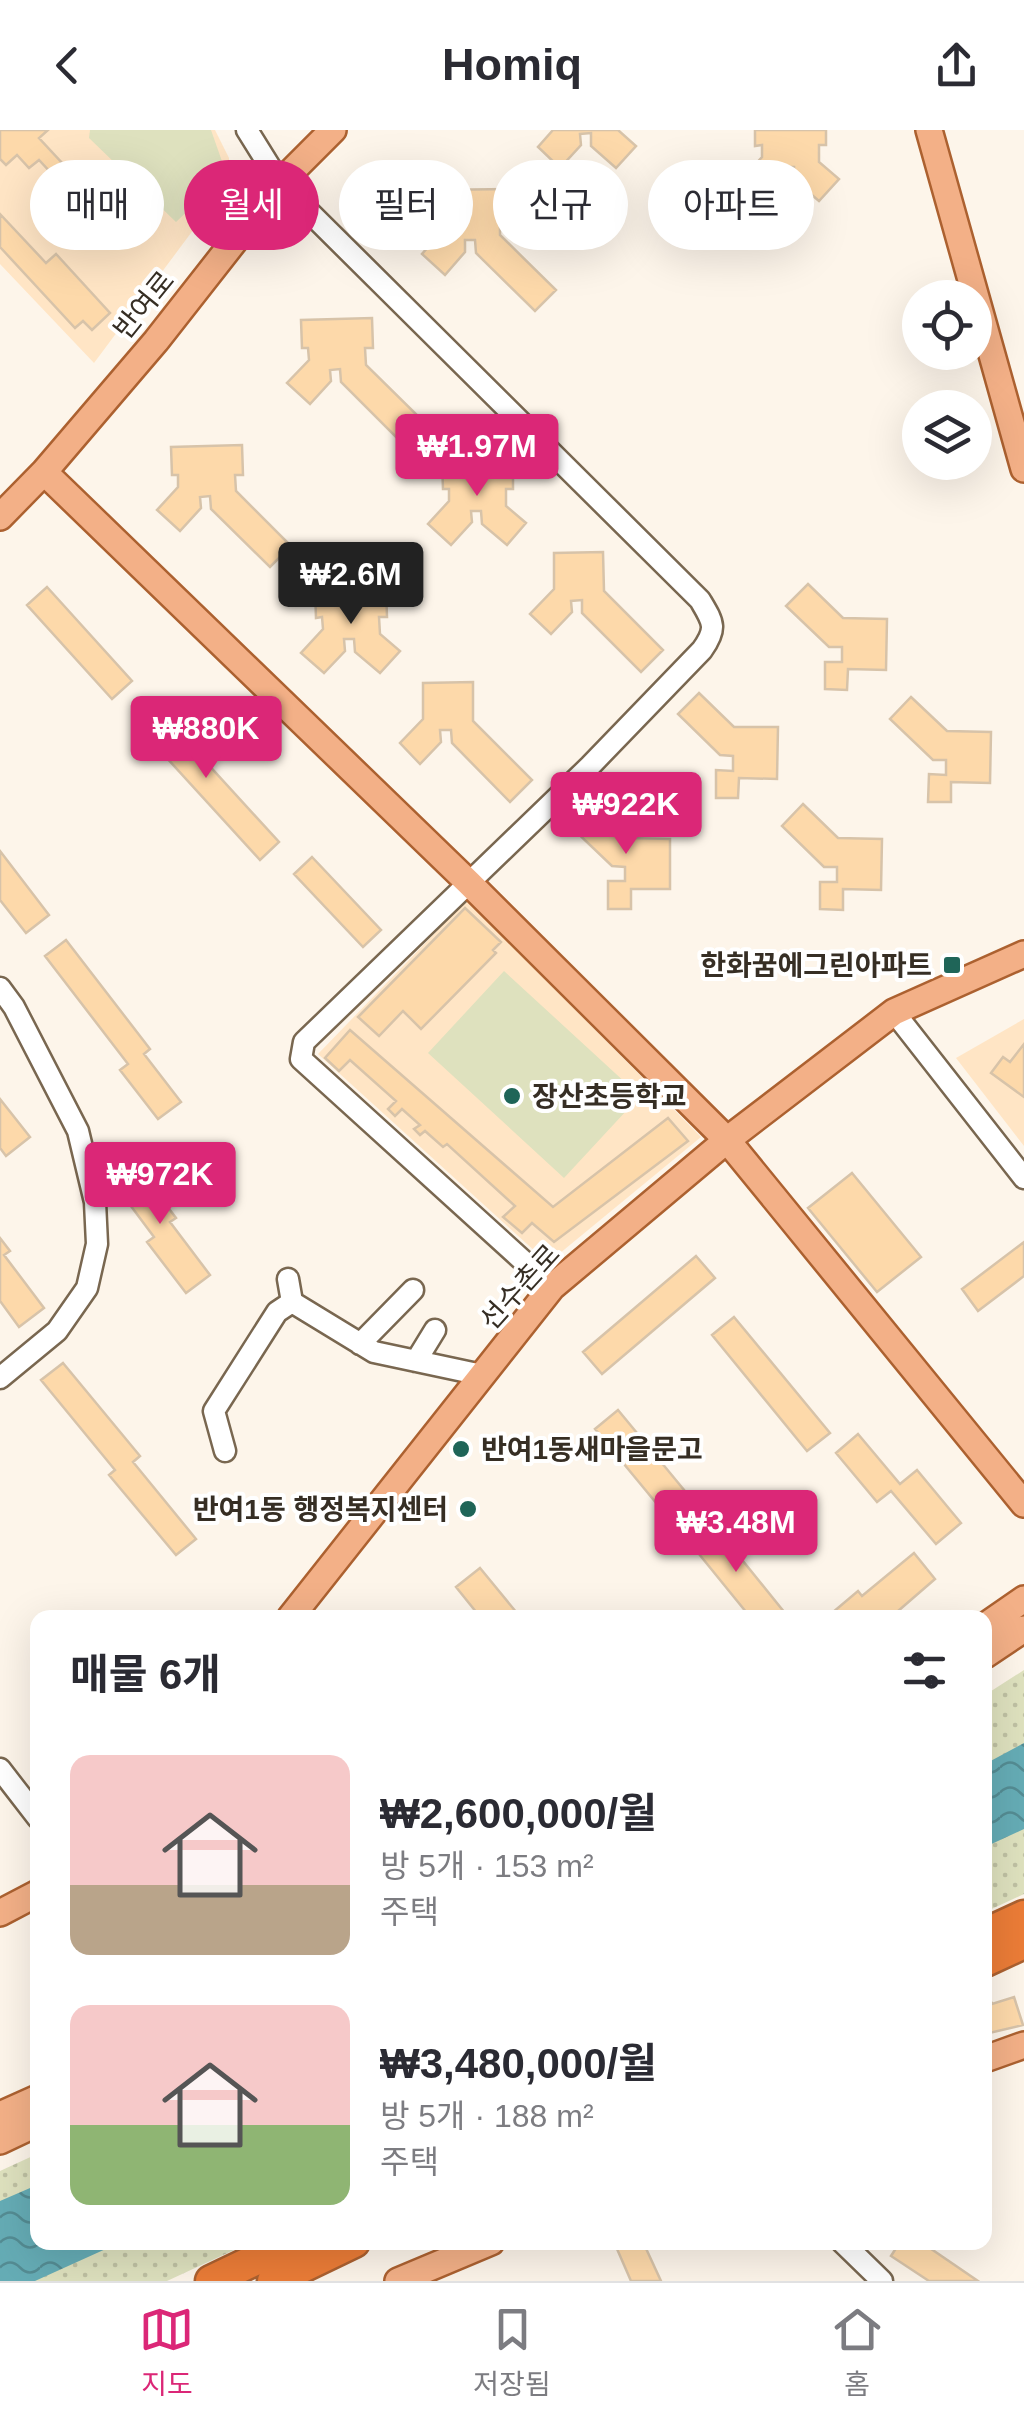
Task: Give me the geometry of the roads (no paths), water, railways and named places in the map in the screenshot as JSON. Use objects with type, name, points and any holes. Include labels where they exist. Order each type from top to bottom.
[{"type":"highway","points":[[992,1931],[1024,1916]]},
{"type":"highway","points":[[992,1958],[1024,1943]]},
{"type":"highway","points":[[211,2281],[275,2250]]},
{"type":"highway","points":[[273,2281],[337,2250]]},
{"type":"main road","name":"반여로","points":[[304,160],[333,130]]},
{"type":"main road","points":[[929,130],[1024,469]]},
{"type":"main road","name":"반여로","points":[[0,517],[44,472],[156,341],[228,250]]},
{"type":"main road","points":[[44,472],[727,1140],[1024,1504]]},
{"type":"main road","name":"선수촌로","points":[[296,1610],[552,1287],[727,1140],[894,1012],[1024,954]]},
{"type":"main road","points":[[992,1621],[1024,1599]]},
{"type":"main road","points":[[992,1650],[1024,1629]]},
{"type":"main road","points":[[0,1913],[30,1896]]},
{"type":"main road","points":[[992,2056],[1024,2045]]},
{"type":"main road","points":[[0,2115],[30,2102]]},
{"type":"main road","points":[[0,2141],[30,2128]]},
{"type":"main road","points":[[398,2281],[472,2250]]},
{"type":"street","points":[[247,130],[265,160]]},
{"type":"street","points":[[319,223],[700,600],[712,621],[712,636],[702,650],[590,766],[304,1042],[301,1059],[552,1287]]},
{"type":"street","points":[[0,988],[14,1007],[78,1130],[95,1202],[96,1244],[87,1288],[57,1331],[0,1378]]},
{"type":"street","points":[[894,1012],[1024,1178]]},
{"type":"street","points":[[288,1279],[292,1302],[374,1352],[482,1375]]},
{"type":"street","points":[[360,1344],[412,1290]]},
{"type":"street","points":[[224,1451],[214,1411],[277,1312],[292,1302]]},
{"type":"street","points":[[416,1362],[435,1330]]},
{"type":"street","points":[[0,1769],[30,1808]]},
{"type":"street","points":[[850,2250],[882,2281]]},
{"type":"water","points":[[1024,1743],[1024,1829],[992,1844],[992,1760]]},
{"type":"water","points":[[30,2188],[30,2250],[104,2250],[35,2281],[0,2281],[0,2201]]},
{"type":"place","name":"한화꿈에그린아파트","points":[[952,965]]},
{"type":"place","name":"장산초등학교","points":[[512,1096]]},
{"type":"place","name":"반여1동새마을문고","points":[[461,1449]]},
{"type":"place","name":"반여1동 행정복지센터","points":[[468,1509]]}]
